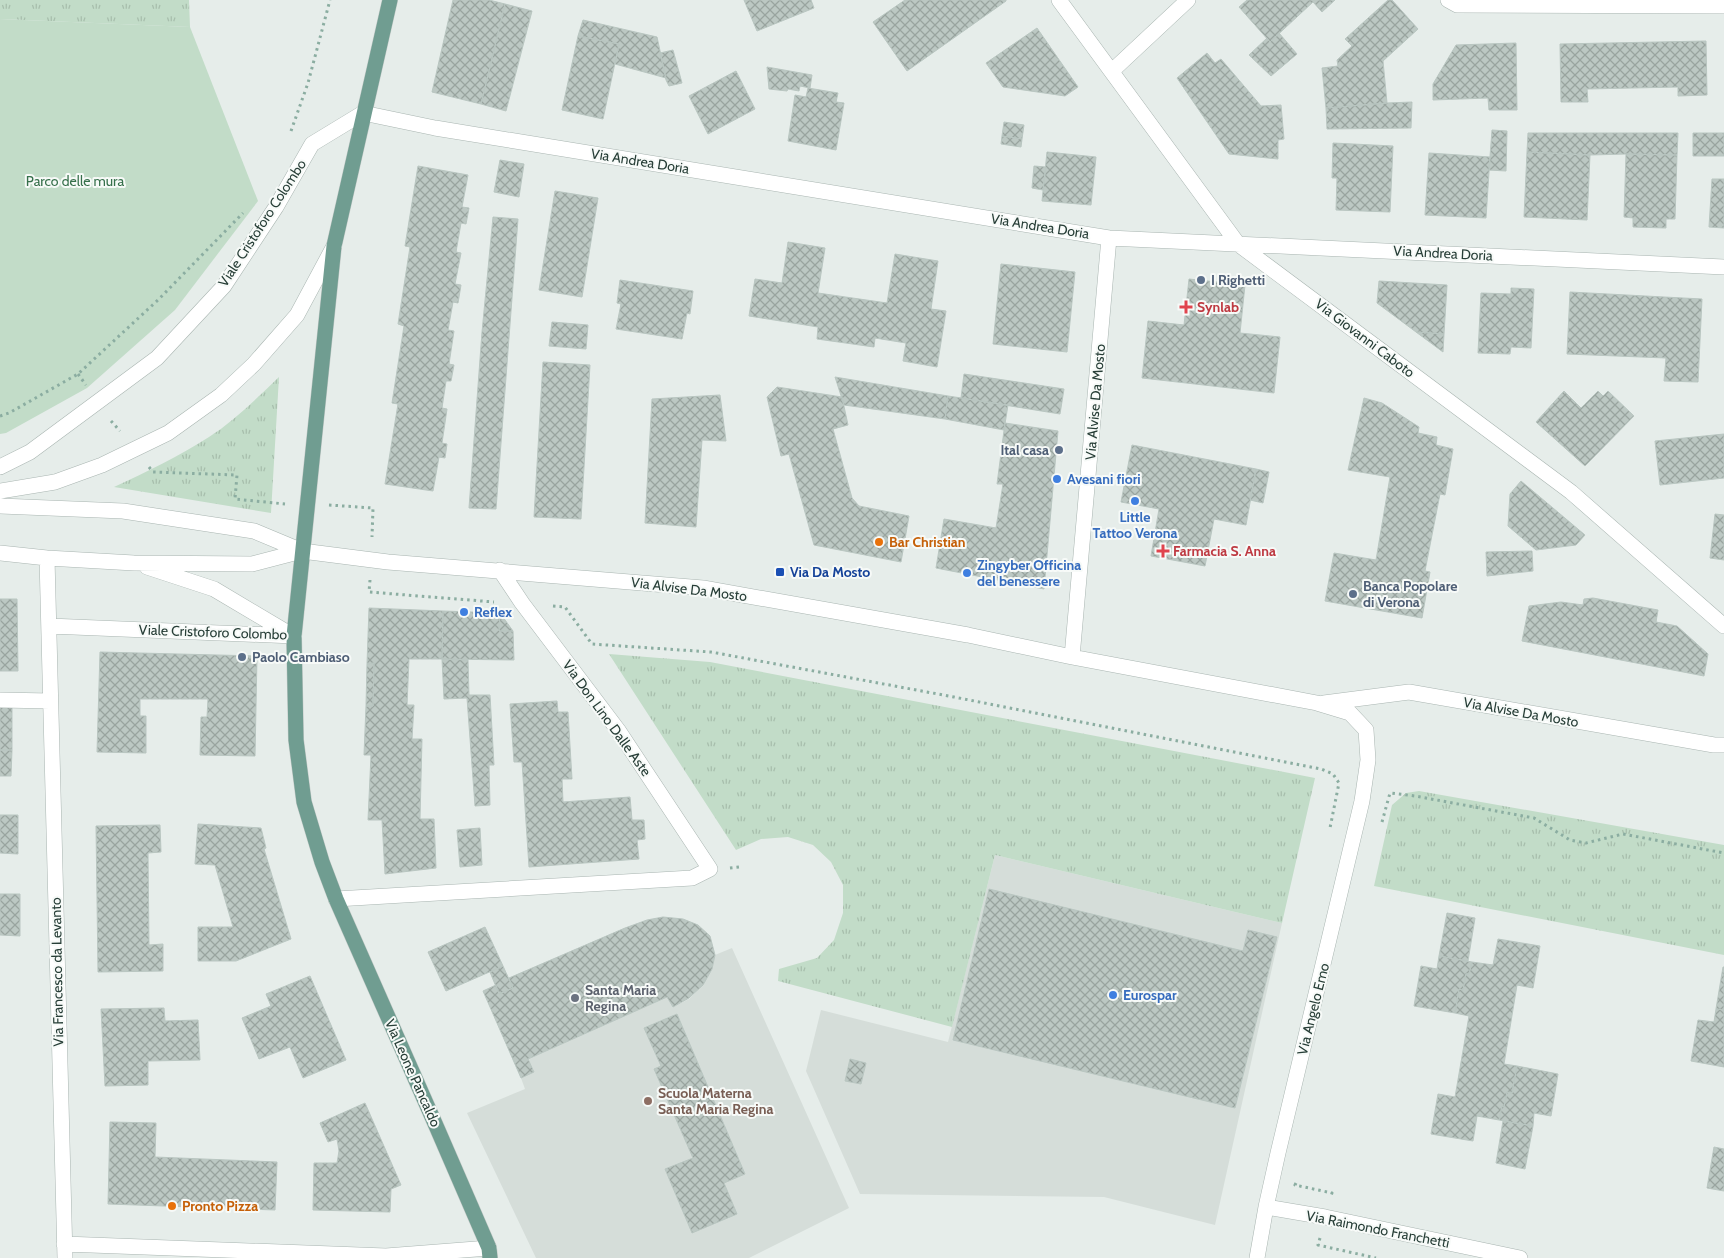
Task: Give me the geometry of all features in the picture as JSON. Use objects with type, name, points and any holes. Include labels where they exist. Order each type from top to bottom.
[{"type":"main road","points":[[302,551],[334,246],[390,0]]},
{"type":"main road","name":"Via Leone Pancaldo","points":[[302,551],[294,636],[296,740],[304,802],[322,862],[336,899],[492,1255]]},
{"type":"street","name":"Via Giovanni Caboto","points":[[1059,0],[1238,244],[1570,492],[1724,626]]},
{"type":"street","points":[[1112,71],[1188,0]]},
{"type":"street","points":[[1448,0],[1456,5],[1724,6]]},
{"type":"street","name":"Via Andrea Doria","points":[[363,113],[435,128],[1109,238],[1724,268]]},
{"type":"street","name":"Viale Cristoforo Colombo","points":[[0,467],[30,452],[157,358],[224,286],[276,207],[312,144],[363,113]]},
{"type":"street","name":"Via Alvise Da Mosto","points":[[1072,657],[1109,238]]},
{"type":"street","points":[[0,492],[55,482],[102,465],[168,433],[214,401],[254,364],[297,314],[334,246]]},
{"type":"street","points":[[0,506],[123,511],[254,531],[302,551]]},
{"type":"street","name":"Viale Cristoforo Colombo","points":[[0,553],[47,558],[134,562],[252,564],[302,551]]},
{"type":"street","name":"Via Alvise Da Mosto","points":[[302,551],[388,562],[703,588],[968,635],[1072,657],[1317,703],[1350,713],[1366,730],[1368,760]]},
{"type":"street","name":"Via Francesco da Levanto","points":[[47,558],[64,1251],[386,1256],[492,1255]]},
{"type":"street","name":"Viale Cristoforo Colombo","points":[[134,562],[214,590],[294,636]]},
{"type":"street","name":"Via Don Lino Dalle Aste","points":[[336,899],[692,878],[710,870],[618,730],[522,603],[500,570]]},
{"type":"street","name":"Viale Cristoforo Colombo","points":[[49,626],[294,636]]},
{"type":"street","name":"Via Alvise Da Mosto","points":[[1317,703],[1409,692],[1714,745],[1724,745]]},
{"type":"street","points":[[0,700],[50,700]]},
{"type":"street","name":"Via Angelo Emo","points":[[1257,1258],[1266,1207],[1355,835],[1368,760]]},
{"type":"street","name":"Via Raimondo Franchetti","points":[[1266,1207],[1326,1217],[1520,1258]]},
{"type":"path","points":[[289,139],[308,83],[330,0]]},
{"type":"path","points":[[0,416],[9,413],[78,374],[159,299],[246,210]]},
{"type":"path","points":[[78,374],[97,403],[153,472],[237,475],[235,499],[269,503]]},
{"type":"path","points":[[353,506],[374,508]]},
{"type":"path","points":[[369,592],[498,602]]},
{"type":"path","points":[[550,606],[565,607],[592,644],[711,652],[954,697],[1322,769],[1333,774],[1339,783],[1330,829]]},
{"type":"path","points":[[1380,830],[1390,793],[1534,818],[1570,840],[1586,842],[1623,834],[1724,853]]},
{"type":"path","points":[[1298,1175],[1295,1185],[1332,1193]]},
{"type":"path","points":[[1318,1245],[1376,1258]]},
{"type":"shaded area","points":[[995,855],[1282,923],[1215,1225],[1104,1197],[860,1194],[806,1071],[821,1010],[948,1042]]},
{"type":"shaded area","name":"Scuola Materna Santa Maria Regina","points":[[732,948],[849,1208],[749,1258],[536,1258],[467,1113],[525,1089],[521,1078],[534,1071],[528,1059],[667,997],[673,1007],[689,999],[703,985],[712,969],[715,955]]},
{"type":"green space","points":[[0,0],[189,0],[190,27],[0,19]]},
{"type":"green space","name":"Parco delle mura","points":[[0,19],[190,27],[258,201],[175,310],[87,388],[6,433],[0,434]]},
{"type":"green space","points":[[279,377],[271,513],[114,487],[163,464],[209,437],[237,416]]},
{"type":"green space","points":[[609,654],[710,662],[1315,778],[1282,923],[995,855],[952,1027],[778,981],[779,969],[817,958],[834,940],[843,913],[843,885],[831,862],[813,845],[788,837],[761,839],[736,850]]},
{"type":"green space","points":[[1419,791],[1724,845],[1724,955],[1374,886],[1392,805],[1406,793]]},
{"type":"building","points":[[453,0],[489,0],[505,4],[481,104],[432,92]]},
{"type":"building","points":[[744,0],[811,0],[814,8],[757,31]]},
{"type":"building","points":[[905,0],[1006,1],[907,71],[873,22]]},
{"type":"building","points":[[1247,0],[1335,0],[1322,12],[1313,2],[1270,42],[1239,7]]},
{"type":"building","points":[[1388,0],[1392,0],[1418,29],[1383,61],[1387,103],[1326,108],[1322,68],[1338,66],[1337,60],[1352,46],[1345,39]]},
{"type":"building","points":[[505,4],[532,11],[506,111],[481,104]]},
{"type":"building","points":[[583,20],[657,37],[666,78],[615,64],[619,44],[578,36]]},
{"type":"building","points":[[1037,28],[1078,87],[1065,96],[1003,87],[986,63]]},
{"type":"building","points":[[1279,33],[1297,54],[1271,76],[1249,55],[1267,38],[1270,42]]},
{"type":"building","points":[[578,36],[619,44],[603,119],[562,110]]},
{"type":"building","points":[[1706,41],[1707,95],[1678,96],[1678,87],[1587,89],[1588,102],[1561,102],[1560,44]]},
{"type":"building","points":[[1516,43],[1517,110],[1489,110],[1488,98],[1433,100],[1433,84],[1456,45]]},
{"type":"building","points":[[673,50],[682,83],[669,86],[660,53]]},
{"type":"building","points":[[1207,53],[1215,63],[1221,59],[1261,106],[1281,105],[1284,139],[1278,140],[1278,159],[1229,154],[1177,78]]},
{"type":"building","points":[[767,67],[812,75],[810,88],[800,86],[799,91],[769,89]]},
{"type":"building","points":[[736,71],[755,109],[708,134],[689,96]]},
{"type":"building","points":[[808,88],[838,93],[836,102],[844,103],[836,150],[788,141],[795,95],[806,97]]},
{"type":"building","points":[[1412,102],[1411,128],[1327,129],[1326,108]]},
{"type":"building","points":[[1004,122],[1024,125],[1022,139],[1002,136]]},
{"type":"building","points":[[1492,130],[1507,131],[1506,171],[1489,170]]},
{"type":"building","points":[[1528,133],[1678,133],[1677,155],[1590,155],[1527,152]]},
{"type":"building","points":[[1693,133],[1724,133],[1724,156],[1693,156]]},
{"type":"building","points":[[1002,136],[1022,139],[1021,147],[1001,144]]},
{"type":"building","points":[[1333,143],[1393,146],[1390,212],[1336,210],[1337,178],[1332,178]]},
{"type":"building","points":[[1047,152],[1096,157],[1091,205],[1042,201]]},
{"type":"building","points":[[1527,152],[1590,155],[1587,220],[1524,217]]},
{"type":"building","points":[[1429,153],[1490,157],[1486,218],[1425,215]]},
{"type":"building","points":[[1626,154],[1677,155],[1675,219],[1666,219],[1666,228],[1633,227],[1633,218],[1624,217]]},
{"type":"building","points":[[500,160],[524,164],[519,197],[494,192]]},
{"type":"building","points":[[418,166],[468,175],[462,207],[469,208],[466,224],[461,223],[456,252],[461,253],[455,284],[461,285],[458,303],[453,302],[448,330],[454,331],[449,364],[454,365],[451,381],[446,381],[442,408],[447,409],[442,443],[447,444],[445,458],[439,457],[433,491],[385,484],[398,404],[392,403],[404,326],[398,324],[410,247],[405,246]]},
{"type":"building","points":[[1034,166],[1046,167],[1043,190],[1032,188]]},
{"type":"building","points":[[1712,179],[1724,179],[1724,228],[1709,227]]},
{"type":"building","points":[[555,191],[598,198],[582,297],[539,290]]},
{"type":"building","points":[[493,217],[518,219],[496,509],[469,508],[482,332]]},
{"type":"building","points":[[788,242],[825,248],[818,293],[887,303],[895,254],[938,261],[931,309],[946,311],[937,367],[903,361],[906,343],[875,338],[874,347],[817,339],[818,327],[749,316],[755,279],[782,283]]},
{"type":"building","points":[[1001,264],[1075,272],[1067,352],[993,344]]},
{"type":"building","points":[[1189,279],[1245,285],[1240,333],[1280,337],[1274,393],[1142,378],[1148,321],[1184,325]]},
{"type":"building","points":[[620,280],[693,291],[690,314],[687,313],[682,339],[616,329],[621,304],[617,303]]},
{"type":"building","points":[[1379,281],[1447,285],[1444,334],[1416,332],[1377,303]]},
{"type":"building","points":[[1511,288],[1534,289],[1531,348],[1511,347],[1510,354],[1478,353],[1481,293],[1511,294]]},
{"type":"building","points":[[1570,292],[1702,299],[1698,382],[1664,381],[1666,358],[1567,354]]},
{"type":"building","points":[[552,322],[588,325],[586,349],[549,346]]},
{"type":"building","points":[[1416,332],[1444,334],[1443,352]]},
{"type":"building","points":[[543,362],[590,365],[581,519],[534,517]]},
{"type":"building","points":[[964,374],[1064,389],[1060,414],[961,398]]},
{"type":"building","points":[[835,377],[948,396],[945,419],[844,405]]},
{"type":"building","points":[[777,387],[842,397],[848,425],[833,429],[852,498],[859,506],[909,516],[901,562],[814,545],[789,454],[781,456],[767,397]]},
{"type":"building","points":[[1564,391],[1581,408],[1598,391],[1603,396],[1608,391],[1634,416],[1585,466],[1536,422]]},
{"type":"building","points":[[720,395],[726,441],[702,440],[696,527],[645,523],[652,399]]},
{"type":"building","points":[[948,396],[1008,405],[1004,430],[945,419]]},
{"type":"building","points":[[1364,398],[1382,403],[1419,427],[1418,433],[1437,437],[1436,445],[1453,449],[1445,495],[1440,494],[1425,571],[1430,572],[1422,618],[1325,601],[1334,553],[1376,560],[1390,477],[1348,470]]},
{"type":"building","points":[[1005,423],[1058,431],[1044,589],[936,568],[944,519],[996,528],[1003,484],[997,484]]},
{"type":"building","points":[[1724,434],[1724,478],[1660,485],[1655,441]]},
{"type":"building","points":[[1132,445],[1256,469],[1246,525],[1214,519],[1205,566],[1151,556],[1159,509],[1121,502]]},
{"type":"building","points":[[1256,469],[1269,472],[1263,503],[1250,500]]},
{"type":"building","points":[[1521,481],[1585,535],[1576,545],[1536,550],[1508,526],[1510,494]]},
{"type":"building","points":[[1715,514],[1724,515],[1724,560],[1710,558]]},
{"type":"building","points":[[1532,551],[1533,571],[1487,576],[1486,552]]},
{"type":"building","points":[[1593,598],[1658,610],[1656,622],[1677,626],[1708,654],[1704,676],[1522,641],[1529,606],[1561,602],[1583,605],[1584,599]]},
{"type":"building","points":[[0,599],[17,599],[18,671],[0,671]]},
{"type":"building","points":[[369,608],[443,611],[442,659],[409,659],[407,705],[414,705],[412,739],[422,739],[420,819],[434,819],[436,868],[385,874],[382,820],[368,820],[371,755],[364,755],[366,706],[373,706],[374,663],[367,664]]},
{"type":"building","points":[[443,611],[500,613],[499,631],[513,631],[514,660],[442,659]]},
{"type":"building","points":[[500,613],[513,631],[499,631]]},
{"type":"building","points":[[100,652],[257,656],[255,756],[200,755],[201,717],[207,717],[208,699],[140,699],[140,716],[146,716],[146,753],[97,752]]},
{"type":"building","points":[[442,659],[468,660],[469,695],[490,695],[494,765],[489,765],[490,805],[475,806],[467,698],[444,699]]},
{"type":"building","points":[[374,663],[373,706],[366,706],[367,664]]},
{"type":"building","points":[[557,701],[558,712],[568,712],[572,779],[562,779],[563,802],[630,797],[632,820],[644,820],[645,839],[637,840],[639,859],[529,867],[522,762],[514,762],[510,704]]},
{"type":"building","points":[[0,707],[12,707],[12,750],[0,750]]},
{"type":"building","points":[[0,750],[12,750],[11,776],[0,776]]},
{"type":"building","points":[[0,815],[18,815],[18,854],[0,853]]},
{"type":"building","points":[[198,824],[261,828],[266,848],[264,849],[291,939],[236,961],[198,961],[198,927],[233,927],[215,865],[195,864]]},
{"type":"building","points":[[160,825],[161,852],[148,853],[149,945],[163,944],[163,971],[98,972],[96,826]]},
{"type":"building","points":[[480,828],[482,865],[460,867],[457,830]]},
{"type":"building","name":"Eurospar","points":[[989,889],[1243,951],[1248,930],[1277,937],[1235,1108],[953,1040]]},
{"type":"building","points":[[0,894],[20,894],[20,936],[0,935]]},
{"type":"building","points":[[1447,913],[1475,918],[1468,961],[1439,956]]},
{"type":"building","name":"Santa Maria Regina","points":[[663,917],[683,919],[698,925],[710,936],[715,955],[712,969],[703,985],[689,998],[673,1007],[667,997],[528,1059],[534,1072],[521,1078],[483,991],[496,985],[499,994],[513,988],[509,978],[625,928],[647,920]]},
{"type":"building","points":[[485,927],[503,966],[446,991],[428,952]]},
{"type":"building","points":[[1498,939],[1540,946],[1533,988],[1517,985],[1504,1064],[1517,1066],[1512,1093],[1507,1092],[1499,1120],[1477,1116],[1473,1141],[1431,1134],[1438,1094],[1455,1097],[1469,1016],[1455,1013],[1459,989],[1463,990],[1466,974],[1469,974],[1472,962],[1493,965]]},
{"type":"building","points":[[1439,956],[1472,962],[1469,974],[1466,974],[1463,990],[1459,989],[1455,1013],[1414,1006],[1421,966],[1437,969]]},
{"type":"building","points":[[503,966],[513,988],[499,994],[490,972]]},
{"type":"building","points":[[1724,967],[1724,1010],[1716,1009]]},
{"type":"building","points":[[310,976],[346,1060],[303,1078],[290,1047],[259,1059],[242,1018],[271,1006],[266,994]]},
{"type":"building","points":[[164,1008],[165,1021],[198,1020],[200,1060],[148,1061],[148,1085],[105,1086],[101,1009]]},
{"type":"building","points":[[1716,1009],[1724,1010],[1724,1067],[1691,1061],[1698,1020],[1714,1022]]},
{"type":"building","points":[[677,1014],[745,1174],[724,1183],[737,1214],[692,1233],[665,1169],[693,1158],[654,1069],[661,1066],[644,1028]]},
{"type":"building","points":[[850,1059],[866,1063],[861,1084],[845,1081]]},
{"type":"building","points":[[1517,1066],[1558,1074],[1551,1116],[1534,1113],[1533,1126],[1499,1120],[1507,1092],[1512,1093]]},
{"type":"building","points":[[365,1103],[401,1185],[391,1189],[390,1212],[313,1210],[314,1163],[337,1163],[339,1151],[337,1139],[328,1142],[320,1123]]},
{"type":"building","points":[[1503,1121],[1533,1126],[1525,1169],[1496,1163]]},
{"type":"building","points":[[110,1122],[156,1123],[155,1157],[277,1162],[275,1210],[108,1204]]},
{"type":"building","points":[[1714,1147],[1724,1149],[1724,1191],[1707,1188]]},
{"type":"place","name":"I Righetti","points":[[1201,280]]},
{"type":"place","name":"Synlab","points":[[1186,307]]},
{"type":"place","name":"Ital casa","points":[[1059,450]]},
{"type":"place","name":"Avesani fiori","points":[[1057,479]]},
{"type":"place","name":"Little Tattoo Verona","points":[[1135,501]]},
{"type":"place","name":"Bar Christian","points":[[879,542]]},
{"type":"place","name":"Farmacia S. Anna","points":[[1163,551]]},
{"type":"place","name":"Via Da Mosto","points":[[780,572]]},
{"type":"place","name":"Zingyber Officina del benessere","points":[[967,573]]},
{"type":"place","name":"Banca Popolare di Verona","points":[[1353,594]]},
{"type":"place","name":"Reflex","points":[[464,612]]},
{"type":"place","name":"Paolo Cambiaso","points":[[242,657]]},
{"type":"place","name":"Eurospar","points":[[1113,995]]},
{"type":"place","name":"Santa Maria Regina","points":[[575,998]]},
{"type":"place","name":"Scuola Materna Santa Maria Regina","points":[[648,1101]]},
{"type":"place","name":"Pronto Pizza","points":[[172,1206]]}]
